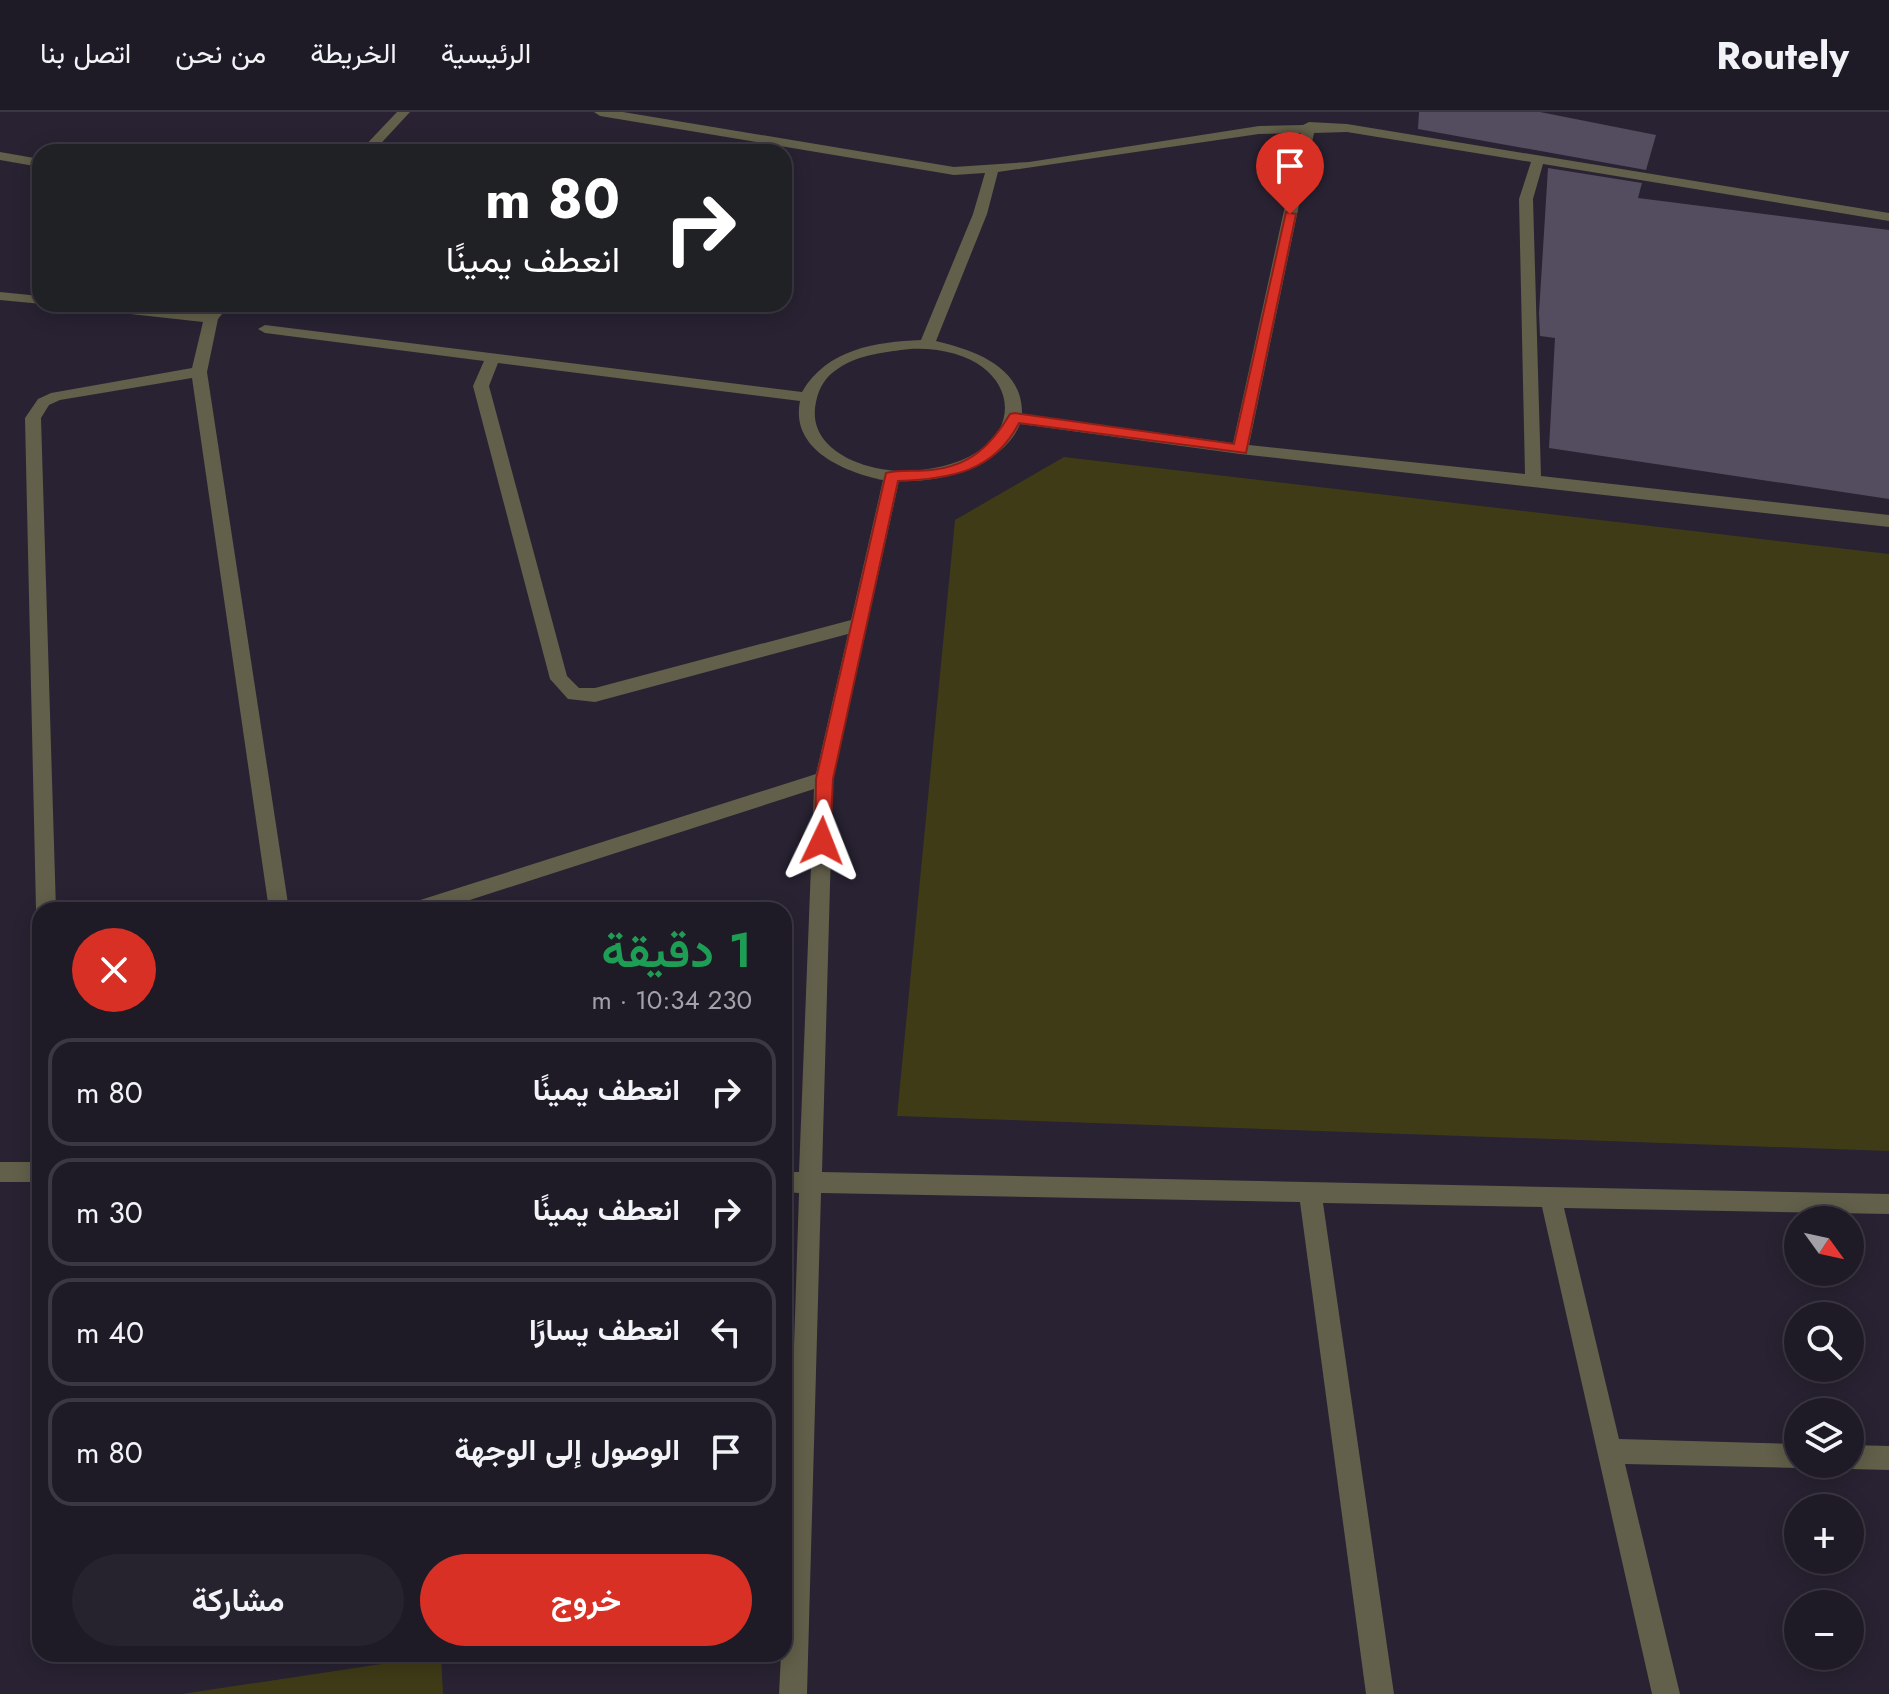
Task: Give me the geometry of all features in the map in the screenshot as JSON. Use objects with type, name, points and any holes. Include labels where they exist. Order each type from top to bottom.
[{"type":"street","points":[[374,144],[404,112]]},
{"type":"street","points":[[600,112],[790,144]]},
{"type":"street","points":[[665,122],[686,112]]},
{"type":"street","points":[[792,144],[954,171],[992,171],[1259,130],[1309,126],[1347,128],[1889,217]]},
{"type":"street","points":[[1240,449],[1309,126]]},
{"type":"street","points":[[0,156],[32,162]]},
{"type":"street","points":[[1533,480],[1526,199],[1538,160]]},
{"type":"street","points":[[927,344],[980,214],[992,171]]},
{"type":"street","points":[[0,296],[32,299]]},
{"type":"street","points":[[153,312],[211,318]]},
{"type":"street","points":[[216,312],[211,318],[199,372],[278,902]]},
{"type":"street","points":[[265,329],[807,397]]},
{"type":"street","points":[[927,344],[965,352],[995,369],[1012,392],[1015,418],[1002,443],[973,463],[934,475],[892,476],[852,466],[822,447],[806,423],[807,397],[822,373],[851,355],[888,345],[927,344]]},
{"type":"street","points":[[493,357],[481,386],[559,679],[574,694],[595,695],[857,625]]},
{"type":"street","points":[[46,902],[33,418],[36,408],[56,396],[199,372]]},
{"type":"street","points":[[1015,418],[1240,449],[1889,521]]},
{"type":"street","points":[[793,1694],[796,1183],[824,779],[892,476]]},
{"type":"street","points":[[439,902],[824,779]]},
{"type":"street","points":[[0,1172],[32,1172]]},
{"type":"street","points":[[796,1183],[1889,1204]]},
{"type":"street","points":[[1310,1192],[1380,1694]]},
{"type":"street","points":[[1551,1199],[1666,1694]]},
{"type":"street","points":[[1611,1451],[1784,1456]]},
{"type":"street","points":[[1864,1457],[1889,1458]]},
{"type":"shaded area","points":[[1064,457],[1889,554],[1889,1151],[897,1116],[955,520]]},
{"type":"shaded area","points":[[395,1662],[441,1662],[443,1694],[182,1694]]},
{"type":"building","points":[[1419,112],[1540,112],[1656,135],[1646,170],[1418,129]]},
{"type":"building","points":[[1548,168],[1642,183],[1638,198],[1889,230],[1889,499],[1549,448],[1555,338],[1540,336],[1539,313]]},
{"type":"route","points":[[822,841],[824,779],[892,476],[934,475],[973,463],[1002,443],[1015,418],[1240,449],[1290,214]]}]
